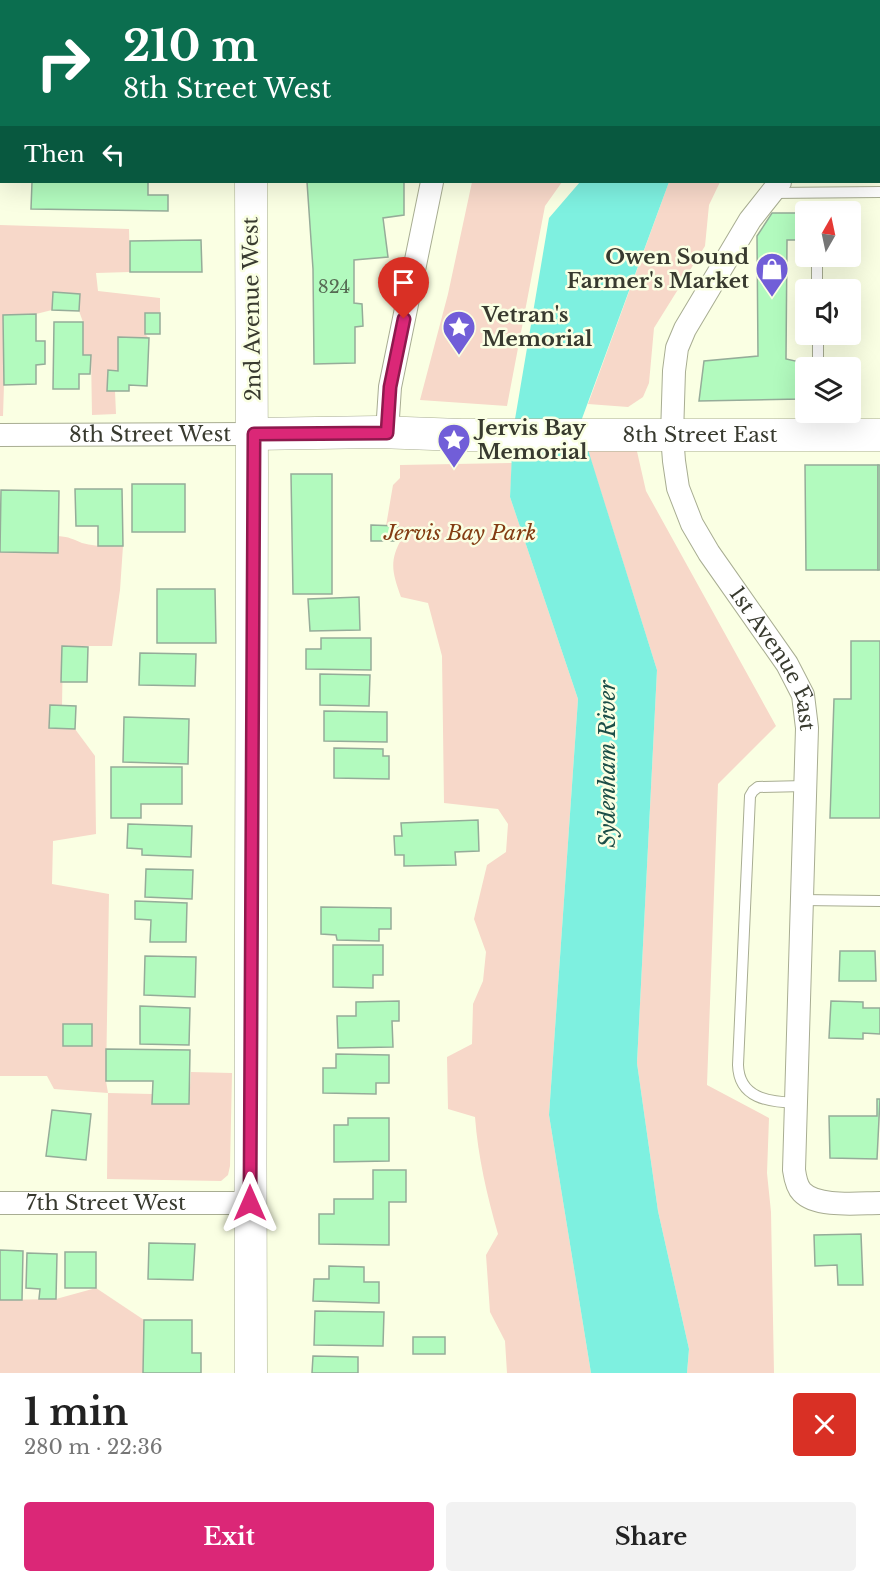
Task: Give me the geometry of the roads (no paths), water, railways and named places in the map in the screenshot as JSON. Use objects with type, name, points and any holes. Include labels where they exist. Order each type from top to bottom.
[{"type":"street","name":"2nd Avenue West","points":[[251,183],[254,434],[251,1373]]},
{"type":"street","points":[[387,433],[390,387],[432,183]]},
{"type":"street","name":"1st Avenue East","points":[[776,187],[750,220],[685,329],[677,348],[672,435],[674,461],[678,488],[692,524],[709,553],[787,664],[803,695],[807,728],[794,1170],[796,1182],[802,1193],[825,1203],[880,1203]]},
{"type":"street","name":"8th Street East","points":[[589,434],[672,435],[819,424],[880,435]]},
{"type":"street","name":"8th Street West","points":[[0,435],[589,434]]},
{"type":"street","name":"7th Street West","points":[[0,1203],[250,1203]]},
{"type":"lane","points":[[776,187],[880,192]]},
{"type":"lane","points":[[796,1103],[774,1102],[748,1090],[742,1084],[738,1065],[750,796],[758,787],[805,786]]},
{"type":"lane","points":[[802,900],[880,901]]},
{"type":"water","name":"Sydenham River","points":[[579,183],[669,183],[580,424],[657,670],[637,1063],[658,1211],[689,1349],[687,1373],[591,1373],[549,1115],[578,699],[510,497],[513,431],[549,218]]},
{"type":"place","name":"Owen Sound Farmer's Market","points":[[772,298]]},
{"type":"place","name":"Vetran's Memorial","points":[[459,356]]},
{"type":"place","name":"Jervis Bay Memorial","points":[[454,469]]},
{"type":"park label","name":"Jervis Bay Park","points":[[460,533]]}]
